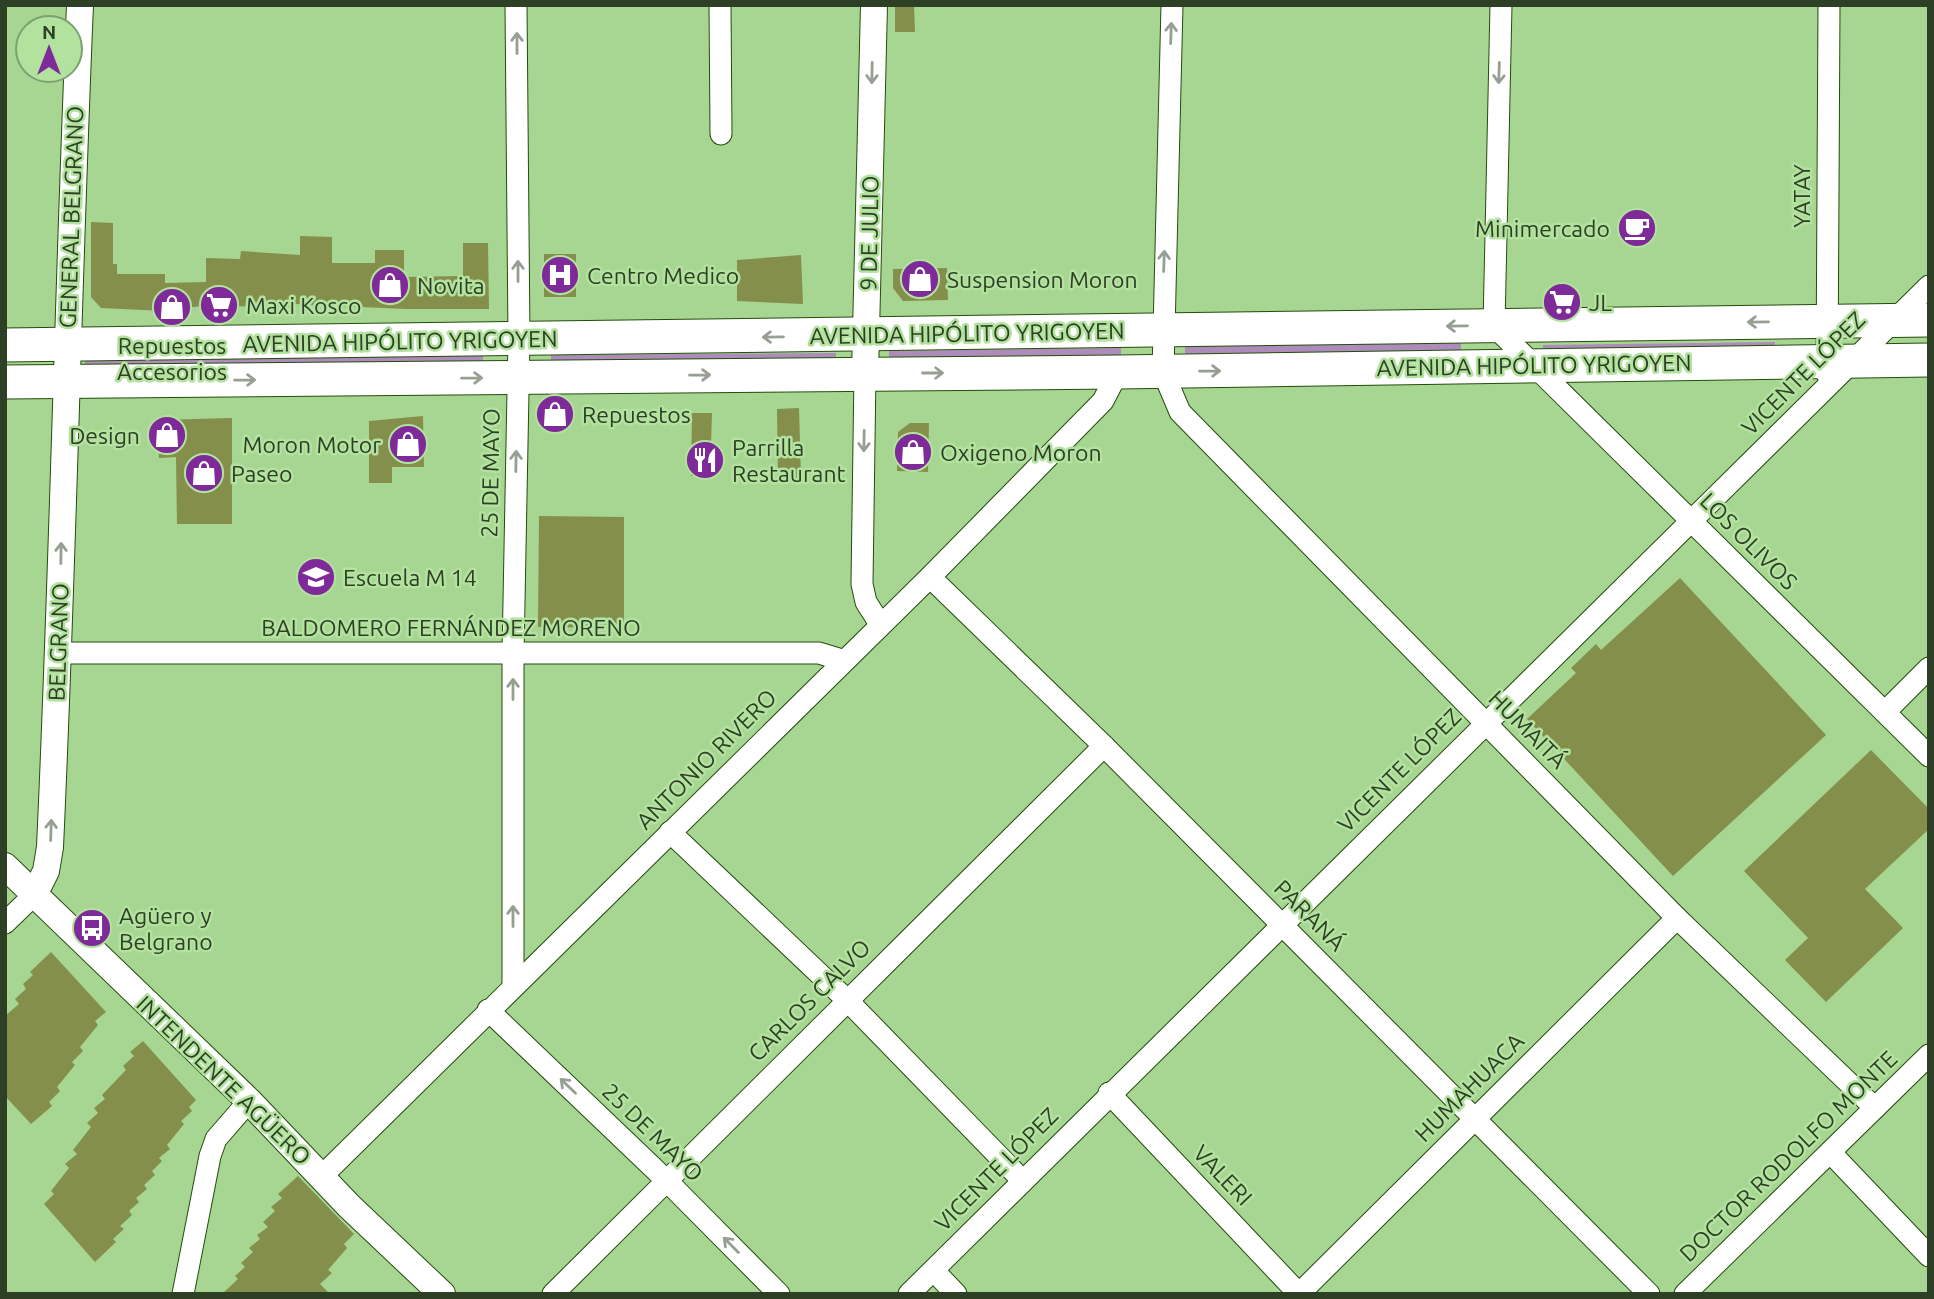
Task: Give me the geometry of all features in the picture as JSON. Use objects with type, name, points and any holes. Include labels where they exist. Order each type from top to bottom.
[{"type":"main road","name":"AVENIDA HIPÓLITO YRIGOYEN","points":[[5,345],[866,336],[1162,329],[1929,320]]},
{"type":"main road","name":"AVENIDA HIPÓLITO YRIGOYEN","points":[[5,382],[1163,372],[1533,364],[1836,369],[1929,359]]},
{"type":"street","name":"GENERAL BELGRANO","points":[[65,345],[80,5]]},
{"type":"street","name":"25 DE MAYO","points":[[513,985],[513,654],[519,339],[516,5]]},
{"type":"street","points":[[720,5],[721,134]]},
{"type":"street","name":"9 DE JULIO","points":[[874,5],[862,584],[866,603],[880,624]]},
{"type":"street","points":[[1163,372],[1172,5]]},
{"type":"street","points":[[1494,326],[1501,5]]},
{"type":"street","name":"YATAY","points":[[1829,5],[1826,321],[1836,369]]},
{"type":"street","name":"VICENTE LÓPEZ","points":[[909,1294],[1281,923],[1692,522],[1836,369],[1929,286]]},
{"type":"street","name":"LOS OLIVOS","points":[[1494,326],[1929,756]]},
{"type":"street","name":"BELGRANO","points":[[5,923],[34,895],[46,871],[50,847],[59,653],[65,345]]},
{"type":"street","name":"ANTONIO RIVERO","points":[[322,1176],[842,660],[930,577],[1103,401],[1118,372]]},
{"type":"street","name":"HUMAITÁ","points":[[1163,372],[1180,412],[1677,918],[1875,1108]]},
{"type":"street","name":"PARANÁ","points":[[930,577],[1104,746],[1649,1294]]},
{"type":"street","name":"BALDOMERO FERNÁNDEZ MORENO","points":[[59,653],[819,653],[842,660]]},
{"type":"street","points":[[1885,712],[1929,668]]},
{"type":"street","name":"CARLOS CALVO","points":[[553,1294],[1104,746]]},
{"type":"street","points":[[670,832],[847,1000],[1022,1180]]},
{"type":"street","name":"INTENDENTE AGÜERO","points":[[5,866],[249,1101],[442,1294]]},
{"type":"street","name":"HUMAHUACA","points":[[1299,1294],[1677,918]]},
{"type":"street","name":"25 DE MAYO","points":[[488,1010],[666,1180],[779,1294]]},
{"type":"street","name":"DOCTOR RODOLFO MONTE","points":[[1685,1294],[1929,1055]]},
{"type":"street","name":"VALERI","points":[[1109,1093],[1299,1294]]},
{"type":"street","points":[[183,1294],[210,1156],[216,1139],[249,1101]]},
{"type":"street","points":[[1830,1152],[1929,1256]]},
{"type":"street","points":[[934,1271],[956,1294]]},
{"type":"shaded area","points":[[1775,342],[1775,349],[1543,352],[1543,345]]},
{"type":"shaded area","points":[[1461,343],[1461,350],[1185,354],[1185,346]]},
{"type":"shaded area","points":[[1121,348],[1121,355],[889,358],[889,351]]},
{"type":"shaded area","points":[[836,353],[836,360],[551,362],[551,355]]},
{"type":"shaded area","points":[[483,354],[483,361],[85,369],[85,361]]},
{"type":"building","points":[[895,5],[914,5],[915,32],[895,32]]},
{"type":"building","points":[[91,222],[113,223],[113,264],[117,264],[117,274],[165,274],[165,283],[206,282],[206,258],[240,259],[241,251],[300,255],[300,236],[332,237],[332,263],[375,263],[375,250],[404,250],[404,277],[463,276],[463,243],[488,243],[489,309],[406,309],[295,304],[294,307],[201,306],[165,311],[101,308],[91,297]]},
{"type":"building","name":"Centro Medico","points":[[544,254],[576,254],[576,297],[544,297]]},
{"type":"building","points":[[801,255],[803,304],[737,301],[737,260]]},
{"type":"building","name":"Suspension Moron","points":[[947,268],[948,300],[903,301],[893,288],[893,269]]},
{"type":"building","points":[[799,408],[801,479],[778,480],[777,409]]},
{"type":"building","name":"Parrilla Restaurant","points":[[692,413],[712,413],[711,444],[719,445],[718,476],[691,476]]},
{"type":"building","points":[[423,416],[424,467],[392,467],[392,483],[369,483],[369,421]]},
{"type":"building","name":"Paseo","points":[[232,418],[232,524],[177,524],[176,457],[159,458],[158,420]]},
{"type":"building","name":"Oxigeno Moron","points":[[910,423],[929,423],[928,472],[897,471],[898,432]]},
{"type":"building","points":[[539,516],[624,517],[624,628],[538,627]]},
{"type":"building","points":[[1680,578],[1826,735],[1673,876],[1527,719],[1576,673],[1571,668],[1596,644],[1601,650]]},
{"type":"building","points":[[1871,750],[1929,809],[1929,829],[1865,889],[1903,928],[1826,1002],[1785,960],[1808,938],[1744,871]]},
{"type":"building","points":[[51,952],[106,1012],[95,1021],[98,1025],[80,1047],[83,1051],[72,1062],[75,1065],[57,1087],[60,1091],[49,1102],[52,1106],[31,1124],[5,1096],[5,1016],[19,1004],[15,999],[26,989],[23,984],[33,975],[30,972]]},
{"type":"building","points":[[143,1041],[196,1100],[189,1107],[192,1111],[181,1121],[184,1124],[167,1145],[170,1149],[159,1158],[162,1161],[152,1171],[155,1175],[144,1185],[147,1189],[136,1198],[139,1202],[129,1211],[132,1215],[120,1226],[124,1229],[113,1239],[116,1242],[95,1262],[44,1204],[54,1194],[51,1191],[69,1168],[65,1164],[77,1154],[73,1150],[91,1127],[87,1123],[98,1113],[94,1108],[105,1099],[102,1095],[126,1070],[123,1066],[134,1056],[130,1052]]},
{"type":"building","points":[[298,1176],[354,1234],[344,1244],[347,1248],[328,1270],[332,1273],[320,1284],[330,1294],[222,1294],[238,1279],[235,1276],[245,1267],[241,1263],[253,1252],[249,1248],[260,1239],[257,1235],[268,1227],[263,1222],[275,1211],[271,1207],[282,1198],[278,1194]]},
{"type":"place","name":"Minimercado","points":[[1637,228]]},
{"type":"place","name":"Centro Medico","points":[[560,275]]},
{"type":"place","name":"Suspension Moron","points":[[920,279]]},
{"type":"place","name":"Novita","points":[[390,285]]},
{"type":"place","name":"JL","points":[[1562,302]]},
{"type":"place","name":"Maxi Kosco","points":[[219,305]]},
{"type":"place","name":"Repuestos Accesorios","points":[[172,307]]},
{"type":"place","name":"Repuestos","points":[[555,414]]},
{"type":"place","name":"Design","points":[[167,435]]},
{"type":"place","name":"Moron Motor","points":[[408,444]]},
{"type":"place","name":"Oxigeno Moron","points":[[913,452]]},
{"type":"place","name":"Parrilla Restaurant","points":[[705,460]]},
{"type":"place","name":"Paseo","points":[[204,473]]},
{"type":"place","name":"Escuela M 14","points":[[316,577]]},
{"type":"place","name":"Agüero y Belgrano","points":[[92,928]]}]
